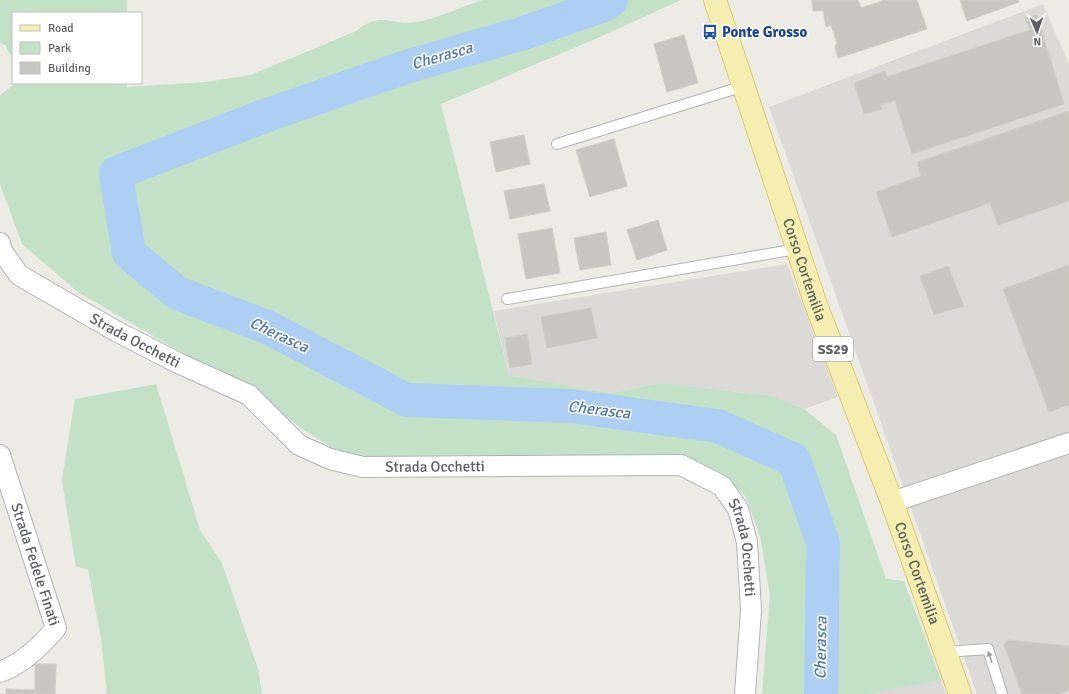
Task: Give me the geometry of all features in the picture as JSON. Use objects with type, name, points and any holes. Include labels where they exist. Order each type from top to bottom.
[{"type":"main road","name":"Corso Cortemilia","points":[[715,0],[815,302],[892,502],[960,694]]},
{"type":"street","name":"Strada Occhetti","points":[[0,243],[2,251],[19,275],[114,330],[159,353],[249,395],[299,445],[330,459],[363,467],[681,464],[722,486],[738,509],[747,542],[751,610],[745,694]]},
{"type":"street","points":[[892,502],[1069,443]]},
{"type":"street","name":"Strada Fedele Finati","points":[[0,455],[56,628],[42,644],[10,669],[0,672]]},
{"type":"lane","points":[[558,144],[744,86]]},
{"type":"lane","points":[[507,299],[797,249]]},
{"type":"lane","points":[[944,652],[988,649],[1002,694]]},
{"type":"shaded area","points":[[1043,4],[1069,64],[1069,694],[977,694],[769,107]]},
{"type":"shaded area","points":[[787,264],[838,397],[804,409],[772,396],[662,383],[612,393],[509,375],[494,311]]},
{"type":"shaded area","points":[[941,680],[946,694],[867,694],[867,693]]},
{"type":"green space","points":[[0,0],[127,0],[127,12],[12,12],[12,57],[5,45],[0,43]]},
{"type":"green space","points":[[483,0],[681,0],[593,40],[441,104],[509,375],[611,393],[662,383],[772,396],[804,409],[836,435],[886,579],[904,581],[941,680],[867,694],[762,694],[770,596],[760,536],[746,497],[721,473],[684,456],[374,457],[337,451],[301,428],[270,404],[78,292],[22,244],[0,184],[0,95],[15,84],[127,84],[127,87],[206,82],[251,75],[356,31],[373,21],[386,20],[408,23],[441,15]]},
{"type":"green space","points":[[156,384],[200,530],[222,563],[258,669],[262,694],[107,694],[101,639],[88,569],[76,567],[62,480],[75,399]]},
{"type":"building","points":[[812,0],[858,0],[861,8],[885,0],[917,0],[927,29],[838,58],[835,47],[837,43],[831,25],[826,27],[823,10],[813,11]]},
{"type":"building","points":[[960,0],[1018,0],[1019,2],[967,21]]},
{"type":"building","points":[[1037,15],[1064,104],[912,154],[895,101],[880,105],[882,109],[864,114],[854,83],[885,71],[887,77],[1030,30],[1025,18]]},
{"type":"building","points":[[684,35],[698,83],[667,92],[654,44]]},
{"type":"building","points":[[1069,111],[1069,201],[998,225],[990,203],[892,237],[876,192],[921,176],[917,162]]},
{"type":"building","points":[[524,135],[530,164],[496,172],[490,142]]},
{"type":"building","points":[[614,139],[627,186],[590,197],[576,150]]},
{"type":"building","points":[[544,184],[550,211],[510,219],[504,191]]},
{"type":"building","points":[[658,220],[667,250],[637,260],[627,230]]},
{"type":"building","points":[[552,228],[560,273],[526,279],[518,234]]},
{"type":"building","points":[[606,232],[611,265],[580,270],[574,238]]},
{"type":"building","points":[[1069,265],[1069,405],[1049,412],[1003,289]]},
{"type":"building","points":[[948,266],[964,306],[934,315],[920,276]]},
{"type":"building","points":[[591,308],[597,338],[547,348],[541,317]]},
{"type":"building","points":[[527,334],[532,364],[510,368],[505,338]]},
{"type":"building","points":[[1008,640],[1069,646],[1069,690],[1059,694],[1022,694],[1004,645]]},
{"type":"building","points":[[35,664],[56,664],[55,694],[35,694]]},
{"type":"building","points":[[6,689],[35,690],[35,694],[6,694]]},
{"type":"waterway","name":"Cherasca","points":[[611,0],[604,5],[524,33],[409,66],[267,115],[116,173],[129,253],[177,293],[267,327],[407,400],[570,406],[718,426],[794,460],[823,543],[821,694]]},
{"type":"place","name":"Ponte Grosso","points":[[710,32]]}]
